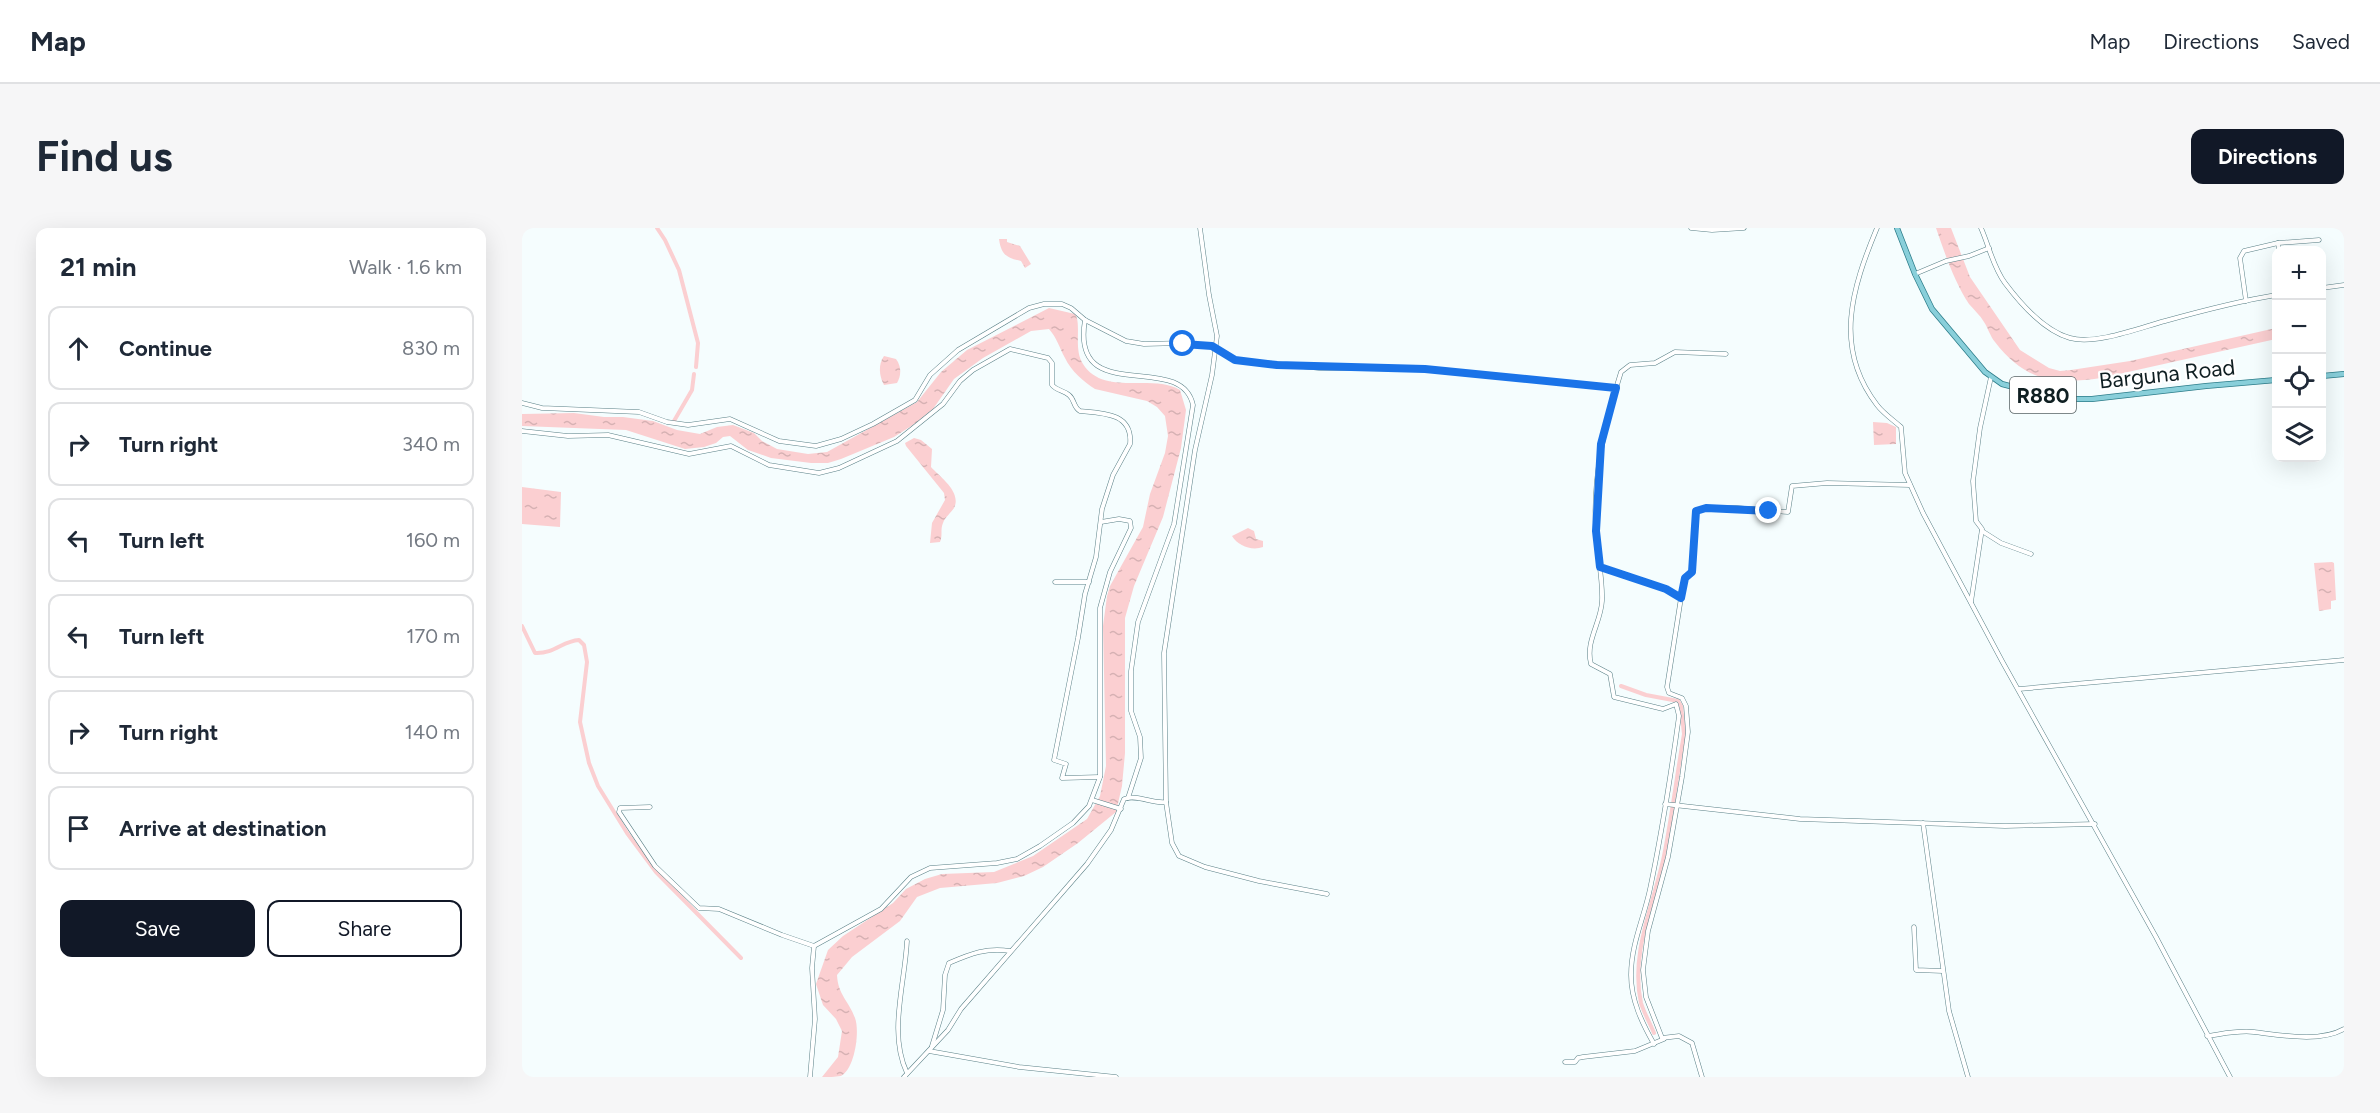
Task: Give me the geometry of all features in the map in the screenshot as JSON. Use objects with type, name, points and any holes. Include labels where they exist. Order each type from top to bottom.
[{"type":"main road","name":"Barguna Road","points":[[1897,228],[1932,309],[1991,377],[2002,384],[2059,399],[2092,399],[2272,380]]},
{"type":"main road","points":[[2326,376],[2344,374]]},
{"type":"street","points":[[1200,228],[1205,273],[1217,336],[1196,450],[1164,653],[1166,802],[1172,843],[1179,856],[1205,867],[1259,881],[1328,894]]},
{"type":"street","points":[[1691,228],[1712,230],[1744,228]]},
{"type":"street","points":[[1877,228],[1853,293],[1851,352],[1877,406],[1901,427],[1905,473],[1910,485],[1971,602],[2095,825],[2230,1077]]},
{"type":"street","points":[[1981,228],[2001,276],[2022,303],[2054,331],[2071,339],[2109,336],[2272,296]]},
{"type":"street","points":[[2246,301],[2241,258],[2244,252],[2278,243],[2319,240]]},
{"type":"street","points":[[1915,274],[1946,261],[1989,248]]},
{"type":"street","points":[[2326,287],[2344,285]]},
{"type":"street","points":[[522,403],[542,408],[639,412],[667,422],[688,425],[730,419],[779,441],[816,446],[841,439],[915,400],[930,375],[947,359],[1029,308],[1044,304],[1062,304],[1071,308],[1085,320],[1126,341],[1216,348],[1235,360],[1277,365],[1425,369],[1616,388]]},
{"type":"street","points":[[905,1075],[948,1030],[961,1009],[1087,864],[1111,830],[1124,800],[1128,798],[1141,758],[1140,737],[1131,711],[1131,671],[1138,622],[1174,524],[1193,405],[1190,394],[1184,387],[1173,381],[1114,374],[1098,366],[1086,347],[1083,334],[1085,320]]},
{"type":"street","points":[[522,431],[568,436],[608,435],[689,454],[731,446],[769,465],[819,473],[839,468],[897,441],[943,404],[960,381],[985,362],[1010,350],[1048,358],[1052,363],[1052,385],[1056,390],[1072,398],[1076,408],[1080,411],[1113,415],[1122,419],[1127,426],[1130,444],[1123,454],[1106,496],[1096,557],[1080,620],[1054,760],[1066,764],[1062,777],[1100,777]]},
{"type":"street","points":[[1654,1044],[1638,1015],[1631,976],[1635,942],[1650,889],[1679,716],[1678,707],[1672,704],[1663,709],[1614,697],[1610,674],[1591,664],[1591,640],[1602,601],[1596,531],[1601,444],[1621,372],[1630,365],[1655,363],[1675,352],[1726,354]]},
{"type":"street","points":[[1991,377],[1980,428],[1973,481],[1976,521],[1982,530],[2001,543],[2031,554]]},
{"type":"street","points":[[1665,1039],[1660,1035],[1646,997],[1643,970],[1648,931],[1668,857],[1678,806],[1687,740],[1686,706],[1682,698],[1669,693],[1667,687],[1685,578],[1692,572],[1696,511],[1718,508],[1788,512],[1792,486],[1827,483],[1910,485]]},
{"type":"street","points":[[650,807],[626,807],[620,808],[619,812],[655,866],[699,908],[719,909],[814,946],[881,909],[911,878],[930,868],[998,863],[1017,859],[1073,823],[1092,800],[1100,777],[1100,608],[1110,572],[1131,528],[1130,521],[1125,519],[1101,522]]},
{"type":"street","points":[[1971,602],[1982,530]]},
{"type":"street","points":[[1600,567],[1666,589],[1681,598]]},
{"type":"street","points":[[1055,582],[1089,582]]},
{"type":"street","points":[[2019,689],[2344,660]]},
{"type":"street","points":[[1128,798],[1166,802]]},
{"type":"street","points":[[1092,800],[1121,809]]},
{"type":"street","points":[[1665,804],[1774,818],[2006,826],[2095,825]]},
{"type":"street","points":[[1923,823],[1949,1011],[1968,1077]]},
{"type":"street","points":[[1914,927],[1916,970],[1943,971]]},
{"type":"street","points":[[905,1075],[901,1061],[898,1025],[907,941]]},
{"type":"street","points":[[810,1077],[815,1019],[812,977],[814,946]]},
{"type":"street","points":[[930,1049],[943,1010],[945,975],[949,963],[969,953],[990,949],[1010,951]]},
{"type":"street","points":[[2207,1036],[2238,1031],[2292,1037],[2329,1035],[2344,1029]]},
{"type":"street","points":[[1565,1062],[1575,1062],[1578,1058],[1583,1057],[1635,1051],[1679,1036],[1692,1043],[1702,1077]]},
{"type":"street","points":[[930,1049],[1019,1067],[1116,1077]]},
{"type":"water","points":[[1936,228],[1951,228],[1970,277],[2020,350],[2049,368],[2060,371],[2130,361],[2272,329],[2272,340],[2101,378],[2055,380],[2029,372],[2006,355],[1969,304],[1950,267]]},
{"type":"water","points":[[999,239],[1007,239],[1007,242],[1020,246],[1031,264],[1025,268],[1021,261],[1005,254]]},
{"type":"water","points":[[1049,308],[1075,314],[1078,324],[1080,358],[1092,374],[1103,380],[1116,382],[1169,385],[1180,390],[1186,410],[1181,448],[1163,517],[1134,586],[1125,618],[1125,753],[1122,786],[1116,812],[1078,843],[1043,867],[1024,876],[997,883],[940,888],[917,897],[900,921],[852,957],[837,975],[839,988],[855,1018],[857,1032],[855,1049],[846,1072],[841,1076],[822,1077],[838,1057],[842,1031],[836,1019],[823,1005],[816,984],[828,950],[843,936],[893,903],[906,889],[925,879],[942,874],[994,872],[1033,856],[1087,819],[1100,796],[1106,766],[1103,626],[1107,596],[1110,586],[1143,527],[1150,494],[1165,453],[1168,436],[1165,416],[1147,401],[1095,389],[1087,383],[1071,367],[1049,329],[1031,331],[983,358],[954,379],[933,409],[894,437],[828,463],[771,458],[748,450],[730,436],[723,437],[716,443],[704,447],[685,449],[626,430],[522,426],[522,414],[574,413],[623,417],[653,421],[677,430],[700,434],[717,427],[733,425],[754,433],[762,441],[777,449],[808,454],[827,452],[917,402],[941,372],[967,350]]},
{"type":"water","points":[[884,356],[896,359],[898,362],[900,371],[897,383],[884,385],[880,370]]},
{"type":"water","points":[[1873,422],[1887,423],[1896,427],[1896,444],[1874,445]]},
{"type":"water","points":[[914,438],[921,440],[932,449],[931,467],[949,485],[955,496],[954,508],[942,526],[940,542],[930,543],[932,523],[945,500],[944,493],[906,446],[905,443]]},
{"type":"water","points":[[522,487],[561,492],[560,527],[522,524]]},
{"type":"water","points":[[1248,528],[1254,531],[1256,539],[1263,541],[1263,547],[1246,547],[1232,536]]},
{"type":"water","points":[[2314,563],[2334,563],[2336,600],[2331,601],[2331,609],[2319,611]]},
{"type":"waterway","points":[[657,228],[679,270],[698,343],[696,367]]},
{"type":"waterway","points":[[674,421],[692,390],[694,374]]},
{"type":"waterway","points":[[522,626],[535,653],[548,652],[579,640],[584,645],[587,662],[580,722],[589,763],[598,786],[627,833],[656,872],[741,958]]},
{"type":"waterway","points":[[1621,686],[1646,695],[1678,701],[1681,706],[1684,734],[1670,826],[1641,947],[1639,966],[1638,984],[1641,1003],[1654,1033]]},
{"type":"route","points":[[1183,344],[1212,346],[1235,360],[1277,365],[1319,368],[1425,369],[1616,388],[1601,444],[1596,498],[1596,531],[1600,567],[1666,589],[1681,598],[1685,578],[1692,572],[1696,511],[1706,508],[1769,511]]}]
